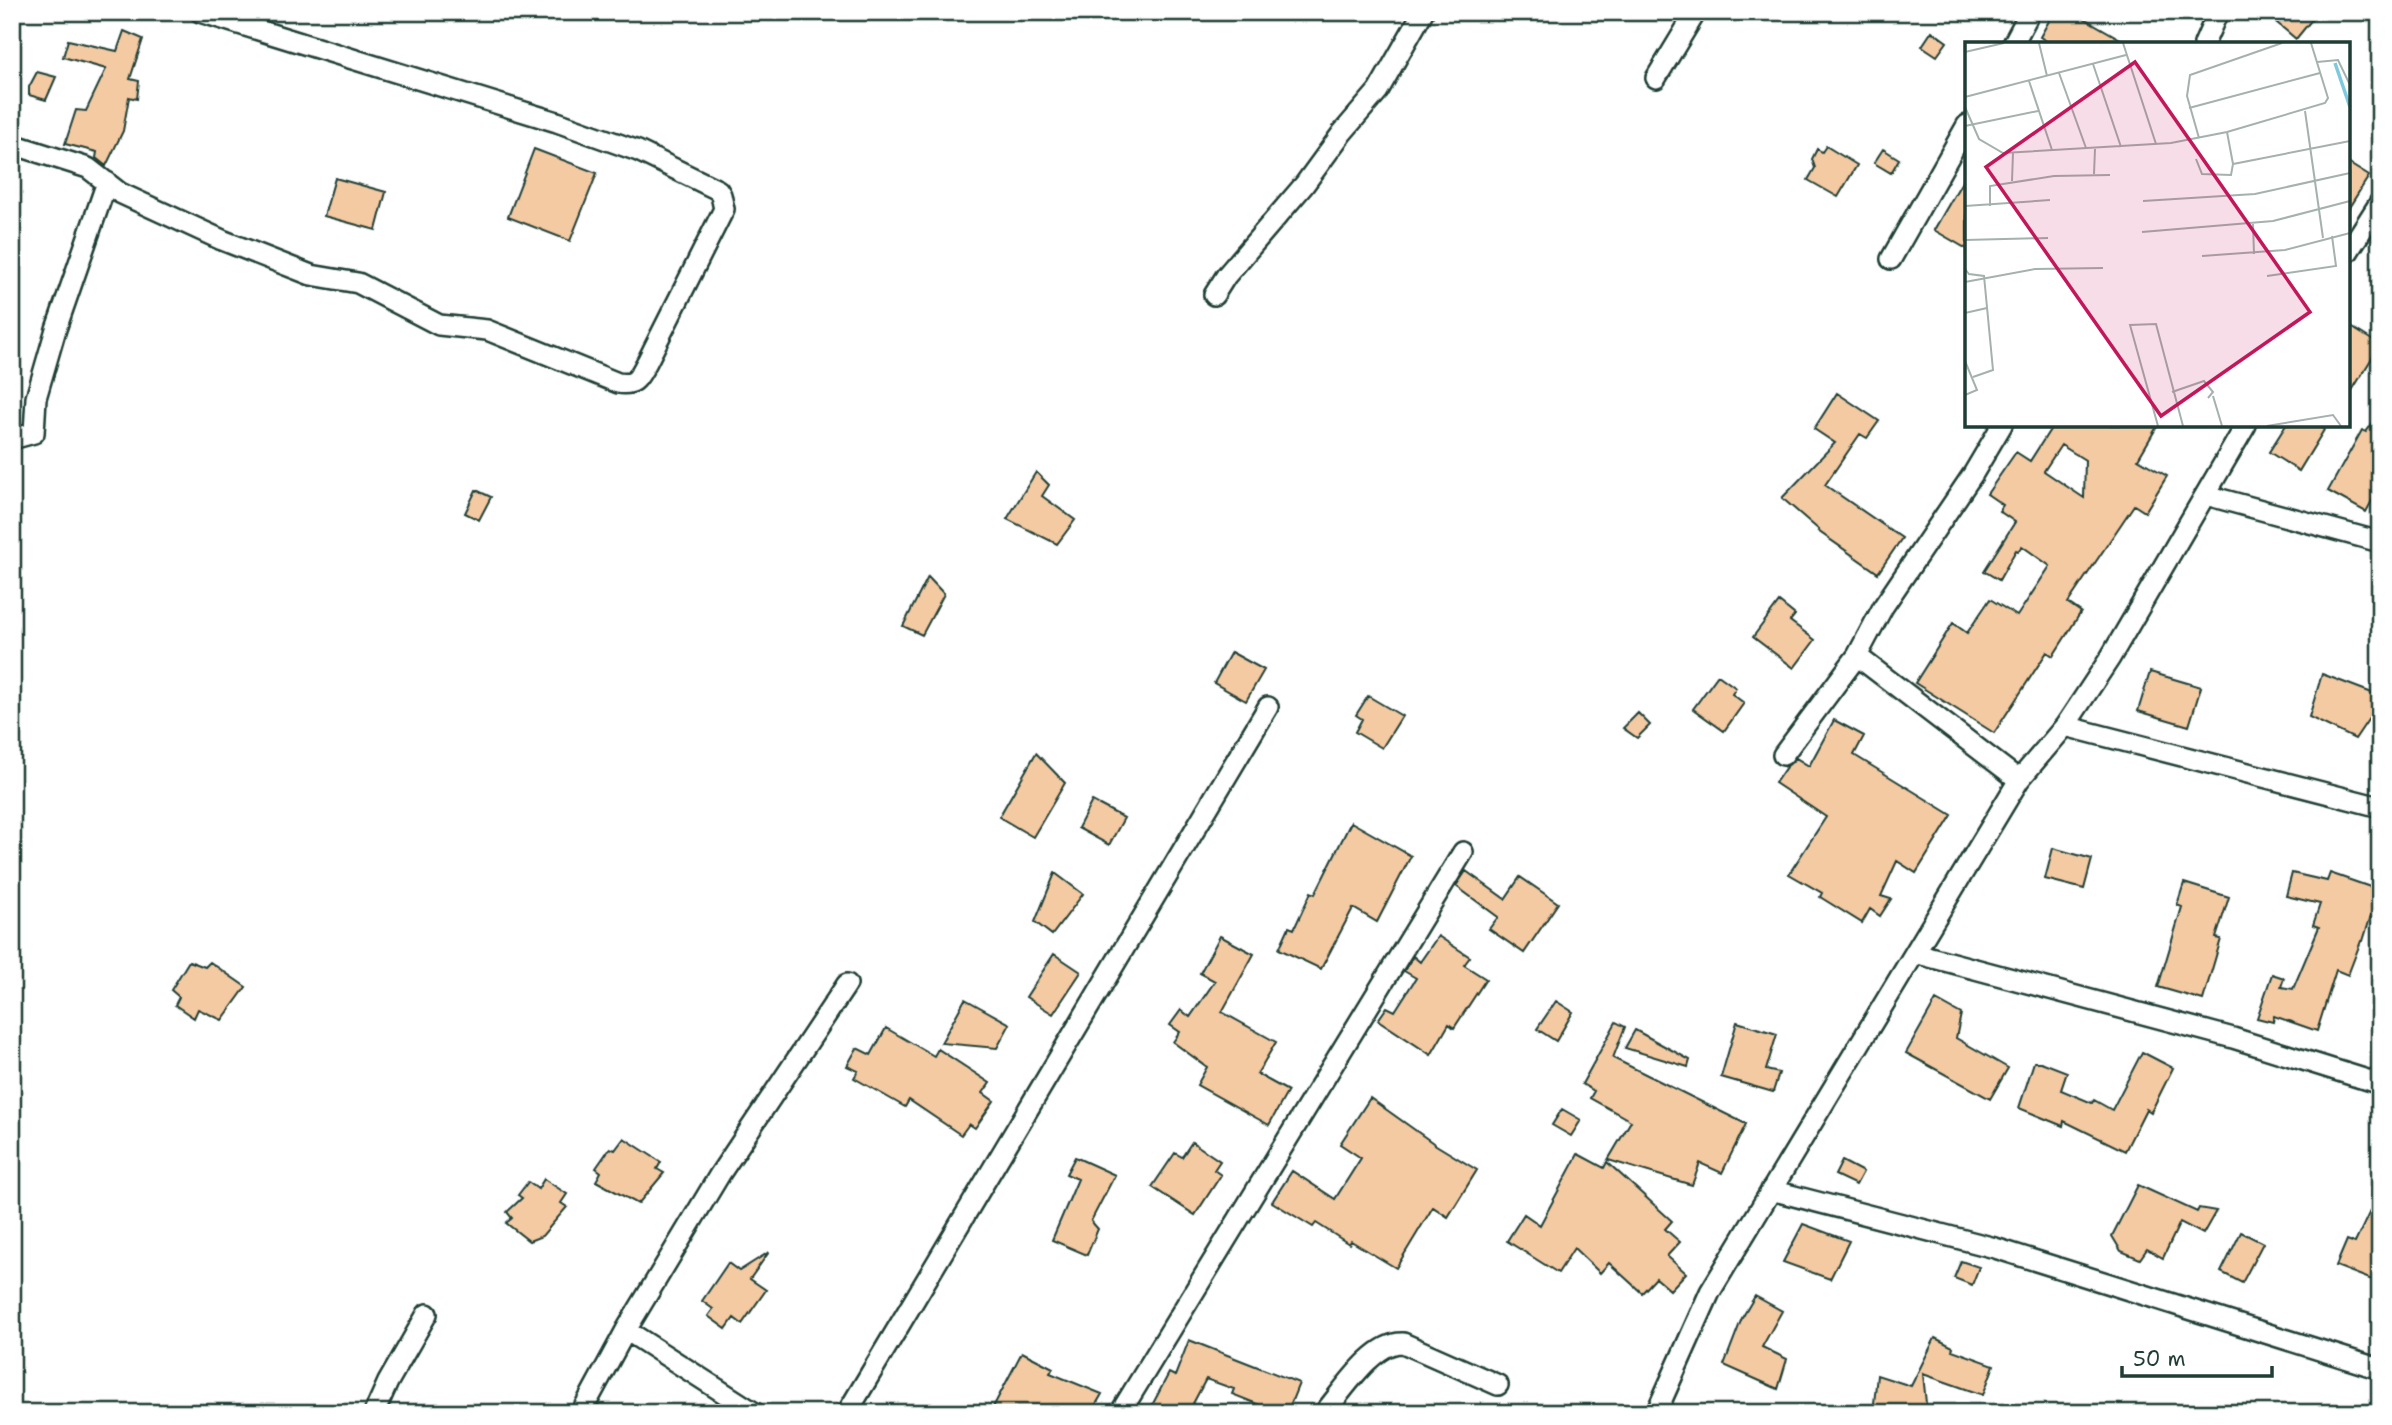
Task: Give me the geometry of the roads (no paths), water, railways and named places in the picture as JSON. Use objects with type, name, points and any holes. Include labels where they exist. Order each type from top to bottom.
[{"type":"street","points":[[12,144],[88,168],[120,194],[222,240],[311,275],[358,284],[439,325],[487,330],[618,383],[629,385],[633,382],[647,362],[724,209],[718,190],[638,151],[557,122],[200,12]]},
{"type":"street","points":[[1214,295],[1226,276],[1288,205],[1342,132],[1378,91],[1423,12]]},
{"type":"street","points":[[1657,78],[1696,12]]},
{"type":"street","points":[[2013,42],[2030,12]]},
{"type":"street","points":[[2205,42],[2218,12]]},
{"type":"street","points":[[1891,259],[1965,129]]},
{"type":"street","points":[[12,439],[34,433],[36,398],[56,329],[107,182]]},
{"type":"street","points":[[2350,243],[2354,226],[2380,202]]},
{"type":"street","points":[[1783,755],[1857,656],[1883,607],[1973,474],[2001,427]]},
{"type":"street","points":[[1656,1413],[1710,1292],[2019,780],[2065,726],[2110,658],[2245,427]]},
{"type":"street","points":[[2206,495],[2380,542]]},
{"type":"street","points":[[1857,656],[2019,780]]},
{"type":"street","points":[[848,1413],[1268,707]]},
{"type":"street","points":[[2065,726],[2380,807]]},
{"type":"street","points":[[1120,1413],[1463,852]]},
{"type":"street","points":[[1915,953],[2233,1038],[2380,1084]]},
{"type":"street","points":[[581,1413],[626,1330],[720,1174],[846,984]]},
{"type":"street","points":[[1771,1190],[1995,1248],[2380,1369]]},
{"type":"street","points":[[374,1413],[388,1382],[427,1314]]},
{"type":"street","points":[[626,1330],[755,1413]]},
{"type":"street","points":[[1324,1413],[1376,1352],[1394,1342],[1403,1343],[1498,1385]]}]
